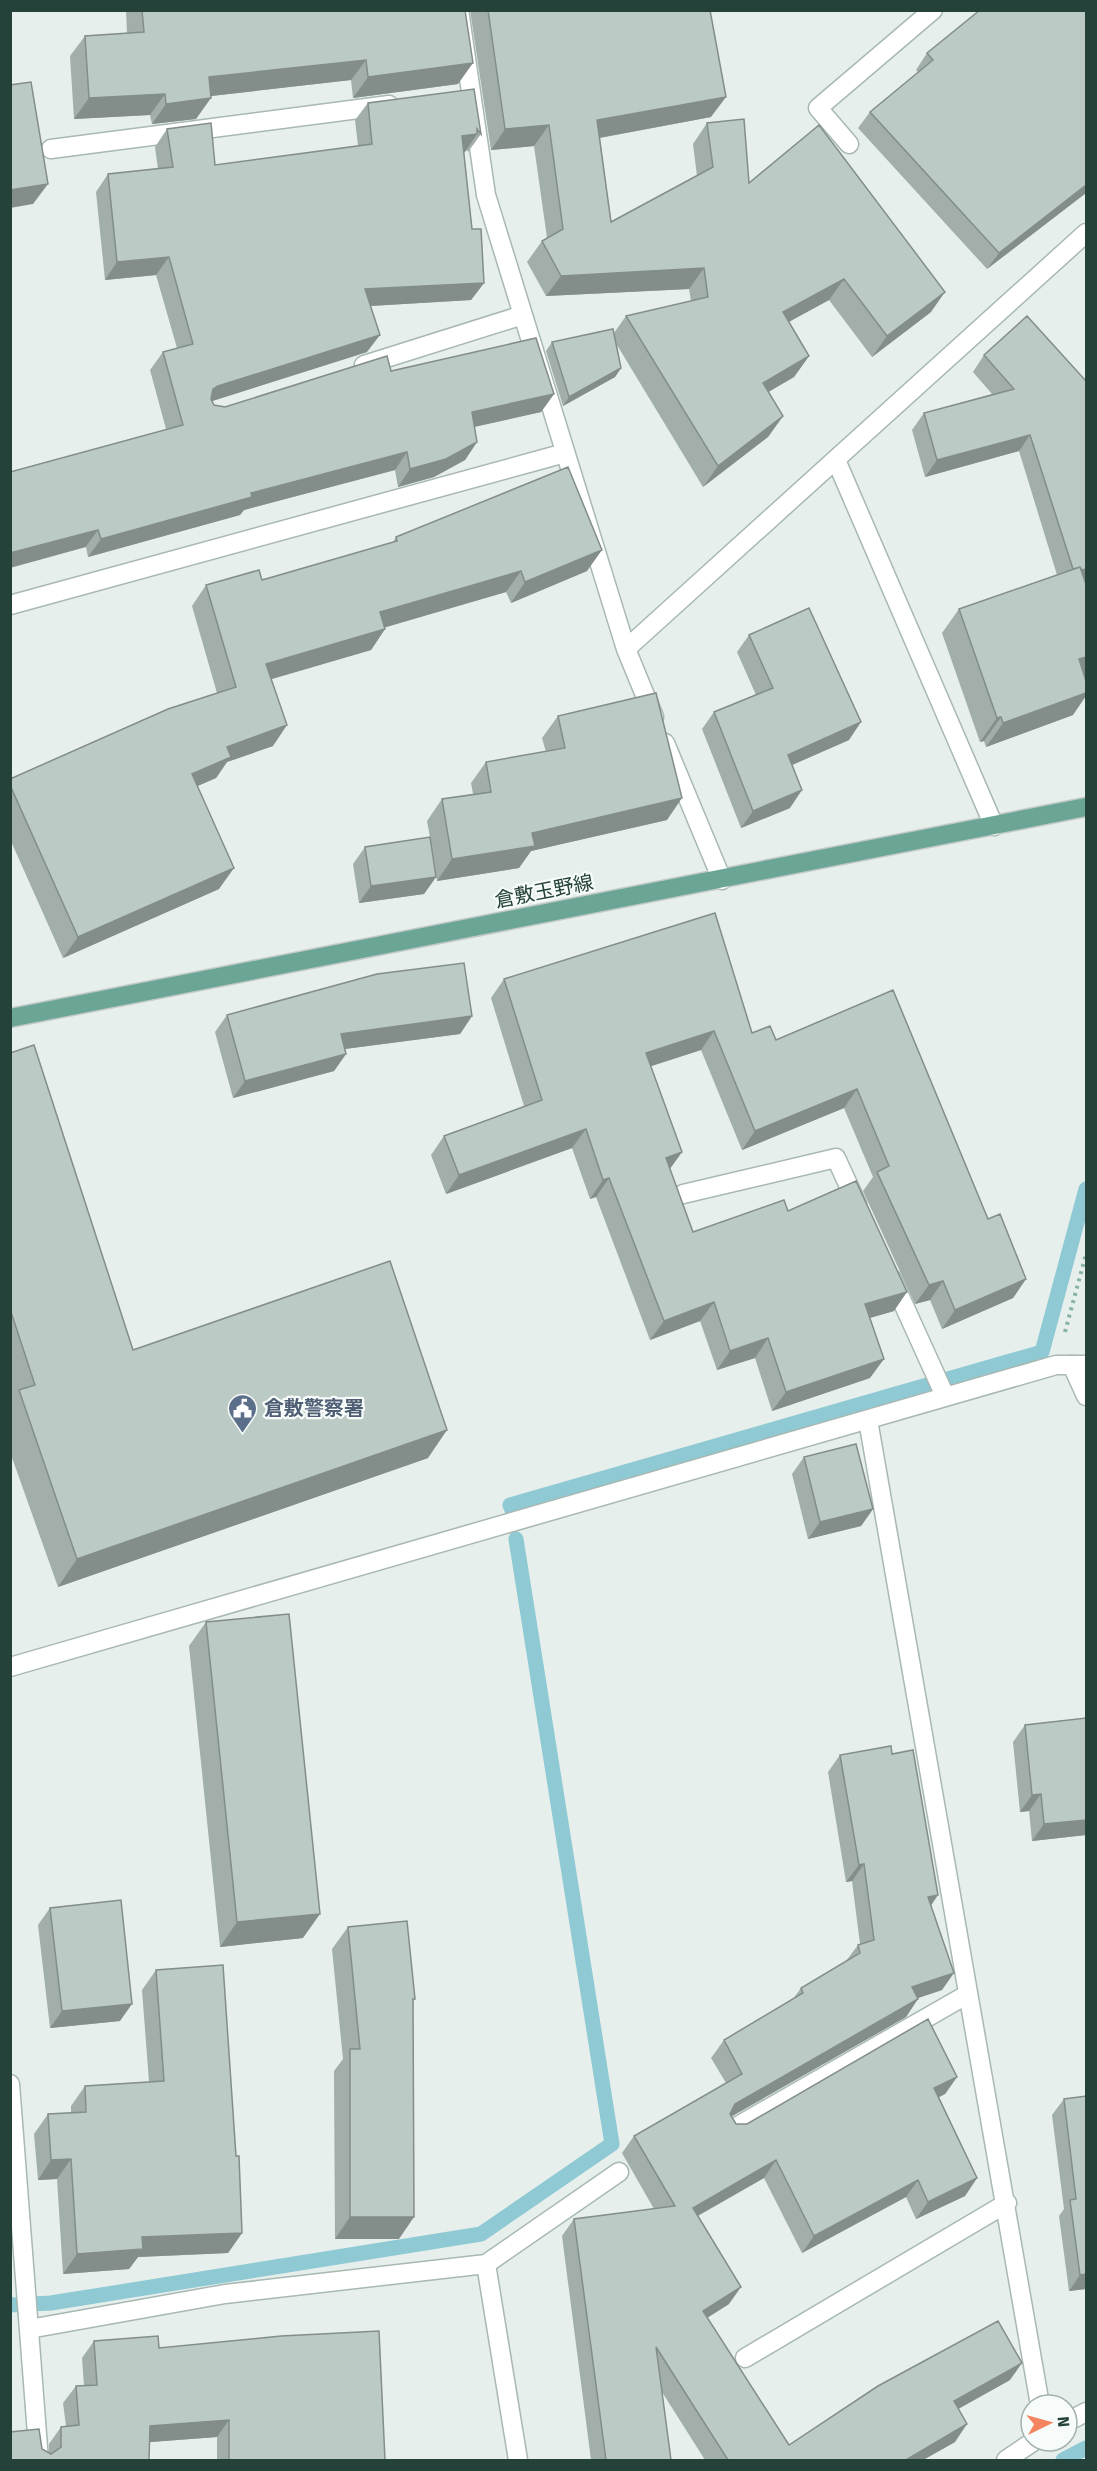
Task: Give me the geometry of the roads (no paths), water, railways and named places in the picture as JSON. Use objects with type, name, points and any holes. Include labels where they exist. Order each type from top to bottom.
[{"type":"main road","name":"倉敷玉野線","points":[[10,1018],[1086,807]]},
{"type":"street","points":[[459,10],[486,195],[626,649],[722,880]]},
{"type":"street","points":[[849,144],[818,108],[933,10]]},
{"type":"street","points":[[448,97],[471,94]]},
{"type":"street","points":[[51,149],[413,102]]},
{"type":"street","points":[[626,649],[1086,233]]},
{"type":"street","points":[[343,372],[523,315]]},
{"type":"street","points":[[10,605],[566,453]]},
{"type":"street","points":[[836,460],[994,826]]},
{"type":"street","points":[[683,1194],[836,1158],[866,1222]]},
{"type":"street","points":[[885,1265],[940,1384]]},
{"type":"street","points":[[10,1667],[824,1430],[868,1420],[940,1384],[1072,1365],[1086,1396]]},
{"type":"street","points":[[868,1420],[1038,2393]]},
{"type":"street","points":[[729,2131],[968,1994]]},
{"type":"street","points":[[10,2084],[24,2303],[39,2460]]},
{"type":"street","points":[[24,2303],[225,2294],[486,2264],[619,2172]]},
{"type":"street","points":[[745,2358],[1006,2203]]},
{"type":"street","points":[[486,2264],[518,2460]]},
{"type":"street","points":[[1006,2460],[1019,2451]]},
{"type":"waterway","points":[[512,1510],[510,1505],[1042,1352],[1086,1189]]},
{"type":"waterway","points":[[10,2305],[51,2303],[481,2234],[612,2144],[516,1539]]},
{"type":"waterway","points":[[1063,2460],[1086,2448]]},
{"type":"place","name":"倉敷警察署","points":[[243,1434]]}]
